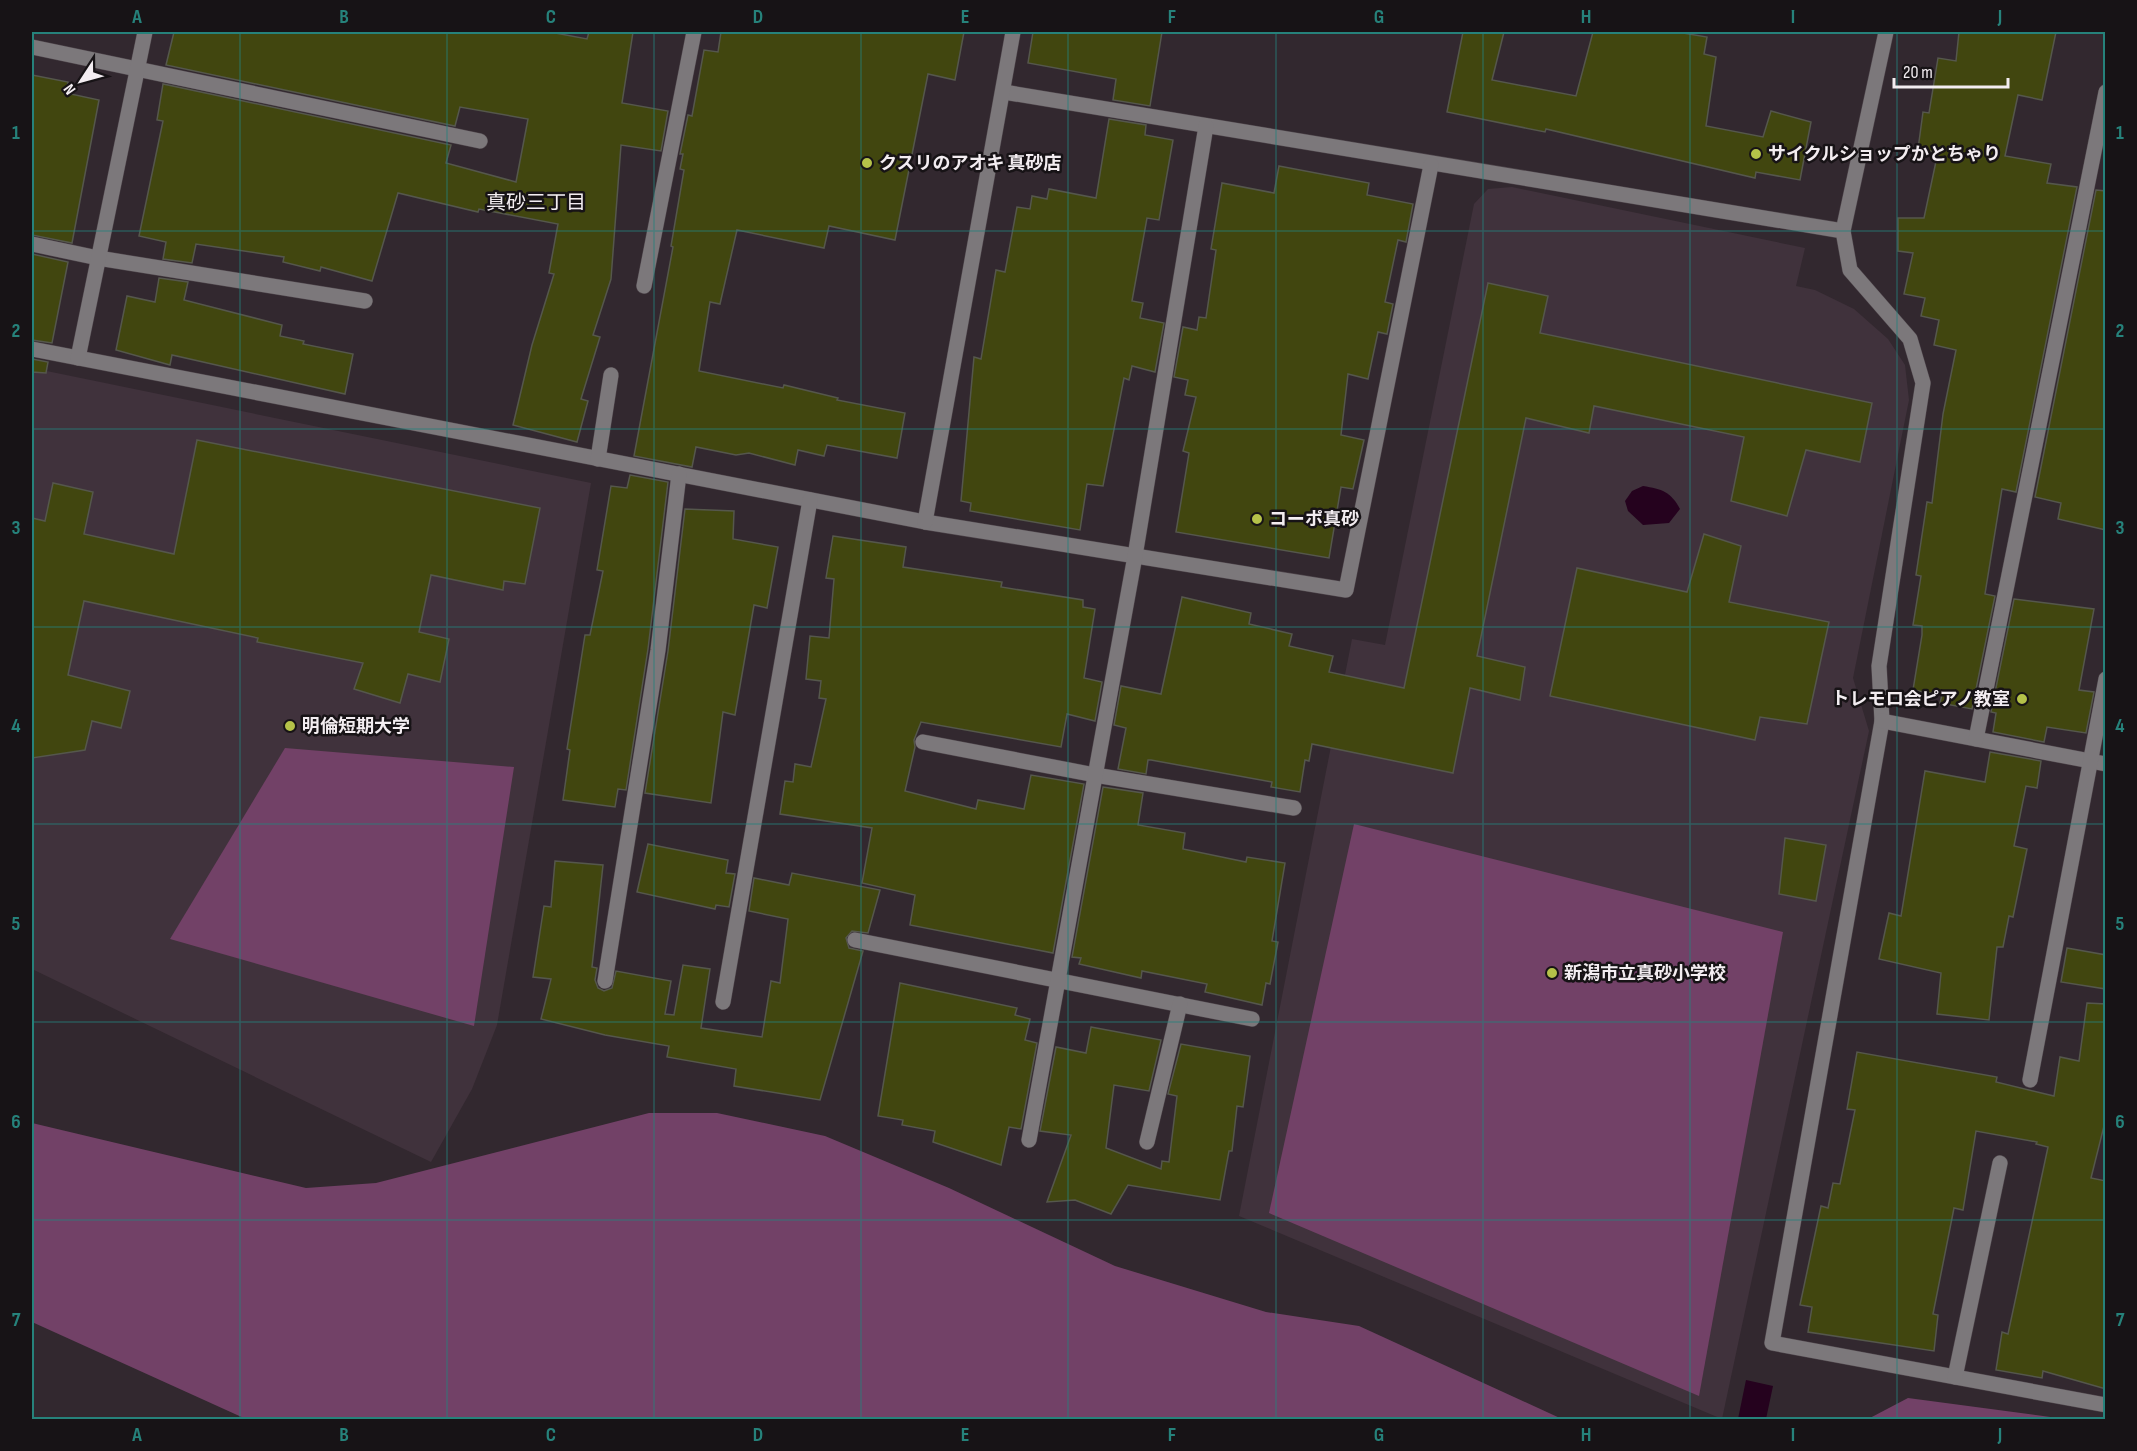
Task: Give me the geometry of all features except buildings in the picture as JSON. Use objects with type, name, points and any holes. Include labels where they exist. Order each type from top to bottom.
[{"type":"street","points":[[78,358],[145,32]]},
{"type":"street","points":[[644,286],[694,32]]},
{"type":"street","points":[[925,522],[1013,32]]},
{"type":"street","points":[[1886,32],[1843,231],[1850,270],[1910,339],[1923,383],[1879,666],[1882,721],[1772,1343],[2106,1405]]},
{"type":"street","points":[[32,46],[480,141]]},
{"type":"street","points":[[1004,92],[1431,165],[1843,231]]},
{"type":"street","points":[[1976,739],[2106,92]]},
{"type":"street","points":[[1029,1140],[1136,556],[1206,126]]},
{"type":"street","points":[[32,349],[925,522],[1346,590],[1431,165]]},
{"type":"street","points":[[32,244],[98,258],[365,301]]},
{"type":"street","points":[[598,459],[611,375]]},
{"type":"street","points":[[605,981],[658,650],[679,474]]},
{"type":"street","points":[[723,1002],[810,500]]},
{"type":"street","points":[[2030,1080],[2106,679]]},
{"type":"street","points":[[1882,721],[2106,764]]},
{"type":"street","points":[[923,742],[1095,775],[1294,808]]},
{"type":"street","points":[[855,940],[1252,1019]]},
{"type":"street","points":[[1147,1142],[1180,1004]]},
{"type":"street","points":[[1955,1377],[2000,1163]]},
{"type":"shaded area","name":"新潟市立真砂小学校","points":[[1512,187],[1805,248],[1796,286],[1815,290],[1854,309],[1888,339],[1905,365],[1909,400],[1853,678],[1869,731],[1722,1419],[1239,1216],[1352,639],[1385,645],[1474,204],[1488,189]]},
{"type":"shaded area","name":"明倫短期大学","points":[[32,368],[591,483],[497,1025],[472,1089],[431,1162],[32,969]]},
{"type":"shaded area","points":[[1643,486],[1665,492],[1677,503],[1680,509],[1669,523],[1643,525],[1628,511],[1625,501],[1632,491]]},
{"type":"shaded area","points":[[285,748],[514,767],[474,1026],[170,939]]},
{"type":"shaded area","points":[[1354,824],[1783,932],[1699,1396],[1269,1213]]},
{"type":"shaded area","points":[[649,1113],[717,1113],[825,1136],[949,1188],[1115,1266],[1266,1312],[1359,1326],[1562,1419],[246,1419],[32,1322],[32,1123],[306,1188],[376,1183]]},
{"type":"shaded area","points":[[1746,1380],[1773,1386],[1766,1419],[1738,1419]]},
{"type":"shaded area","points":[[1908,1398],[2065,1419],[1868,1419]]},
{"type":"place","name":"サイクルショップかとちゃり","points":[[1756,154]]},
{"type":"place","name":"クスリのアオキ 真砂店","points":[[867,163]]},
{"type":"place","name":"コーポ真砂","points":[[1257,519]]},
{"type":"place","name":"トレモロ会ピアノ教室","points":[[2022,699]]},
{"type":"place","name":"明倫短期大学","points":[[290,726]]},
{"type":"place","name":"新潟市立真砂小学校","points":[[1552,973]]},
{"type":"district","name":"真砂三丁目","points":[[536,202]]}]
